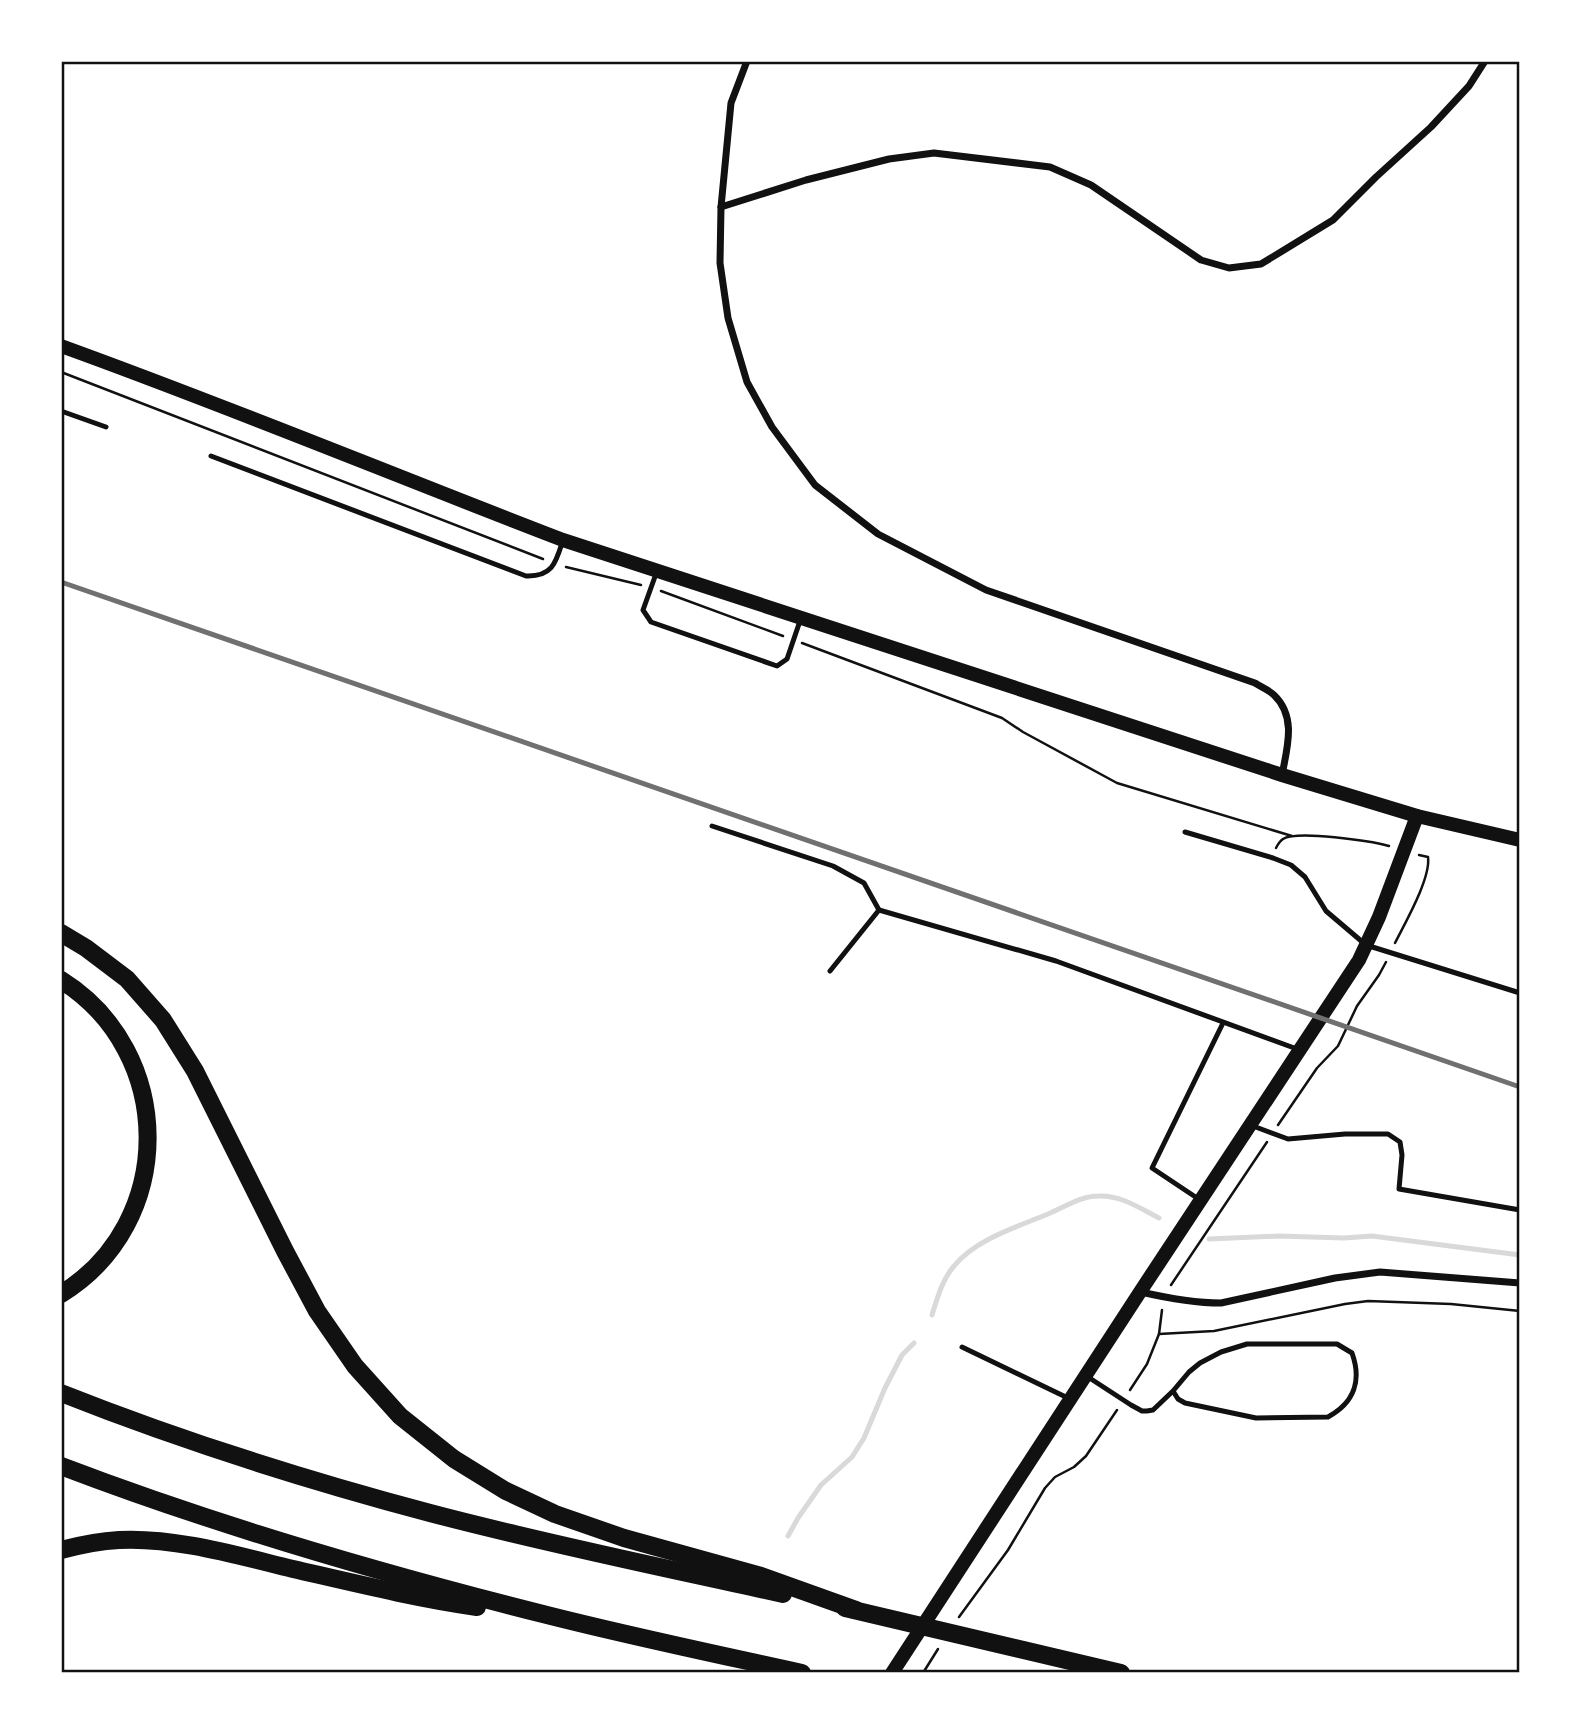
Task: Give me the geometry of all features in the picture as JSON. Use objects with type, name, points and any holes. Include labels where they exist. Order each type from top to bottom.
[{"type":"highway","points":[[61,933],[127,979],[163,1020],[195,1071],[317,1311],[355,1366],[400,1416],[454,1459],[506,1492],[555,1514],[624,1538],[750,1573],[862,1612]]},
{"type":"highway","points":[[61,980],[82,995],[108,1021],[126,1048],[140,1082],[149,1129],[142,1181],[128,1222],[103,1258],[89,1273],[61,1294]]},
{"type":"highway","points":[[61,1394],[267,1466],[430,1513],[1121,1673]]},
{"type":"highway","points":[[61,1466],[244,1530],[410,1579],[544,1615],[802,1673]]},
{"type":"highway","points":[[61,1549],[121,1540],[170,1543],[414,1597],[544,1615]]},
{"type":"main road","points":[[61,346],[170,385],[563,540],[1282,775],[1417,816],[1520,840]]},
{"type":"main road","points":[[892,1673],[1359,960],[1380,917],[1417,816]]},
{"type":"street","points":[[747,61],[731,103],[721,207],[720,263],[728,318],[747,382],[772,427],[816,485],[878,534],[986,590],[1255,683],[1274,695],[1286,712],[1289,729],[1282,775]]},
{"type":"street","points":[[721,207],[806,180],[889,159],[934,153],[1050,167],[1091,185],[1200,260],[1229,268],[1261,264],[1333,220],[1432,127],[1469,86],[1485,61]]},
{"type":"street","points":[[1140,1292],[1205,1303],[1221,1303],[1335,1278],[1380,1272],[1520,1283]]},
{"type":"lane","points":[[61,411],[106,427]]},
{"type":"lane","points":[[211,456],[526,576],[541,575],[555,564],[563,540]]},
{"type":"lane","points":[[657,571],[643,610],[651,622],[777,666],[787,659],[801,618]]},
{"type":"lane","points":[[712,826],[833,866],[864,883],[879,910],[1056,961],[1300,1050]]},
{"type":"lane","points":[[1185,831],[1291,865],[1305,877],[1326,911],[1366,945],[1520,993]]},
{"type":"lane","points":[[830,971],[879,910]]},
{"type":"lane","points":[[1200,1200],[1152,1168],[1223,1023]]},
{"type":"lane","points":[[1251,1125],[1288,1139],[1345,1134],[1388,1134],[1400,1142],[1402,1156],[1399,1189],[1520,1210]]},
{"type":"lane","points":[[1085,1375],[1123,1400],[1147,1411],[1173,1391],[1200,1363],[1221,1352],[1247,1344],[1338,1344],[1352,1353],[1357,1373],[1357,1382],[1345,1404],[1328,1417],[1273,1419],[1238,1415],[1185,1403],[1178,1399],[1173,1391]]},
{"type":"lane","points":[[962,1347],[1070,1399]]},
{"type":"path","points":[[61,372],[555,564],[651,587],[1002,718],[1116,783],[1292,836]]},
{"type":"path","points":[[956,1622],[1009,1550],[1045,1488],[1055,1477],[1074,1467],[1086,1456],[1147,1364],[1159,1334],[1214,1331],[1368,1301],[1451,1304],[1520,1311]]},
{"type":"path","points":[[923,1673],[943,1642]]},
{"type":"waterway","points":[[932,1315],[946,1277],[974,1248],[1073,1202],[1092,1196],[1107,1196],[1131,1203],[1159,1218]]},
{"type":"waterway","points":[[1209,1239],[1372,1236],[1520,1255]]},
{"type":"waterway","points":[[788,1536],[821,1485],[852,1457],[864,1438],[902,1355],[914,1343]]},
{"type":"railway","points":[[61,582],[1520,1087]]}]
